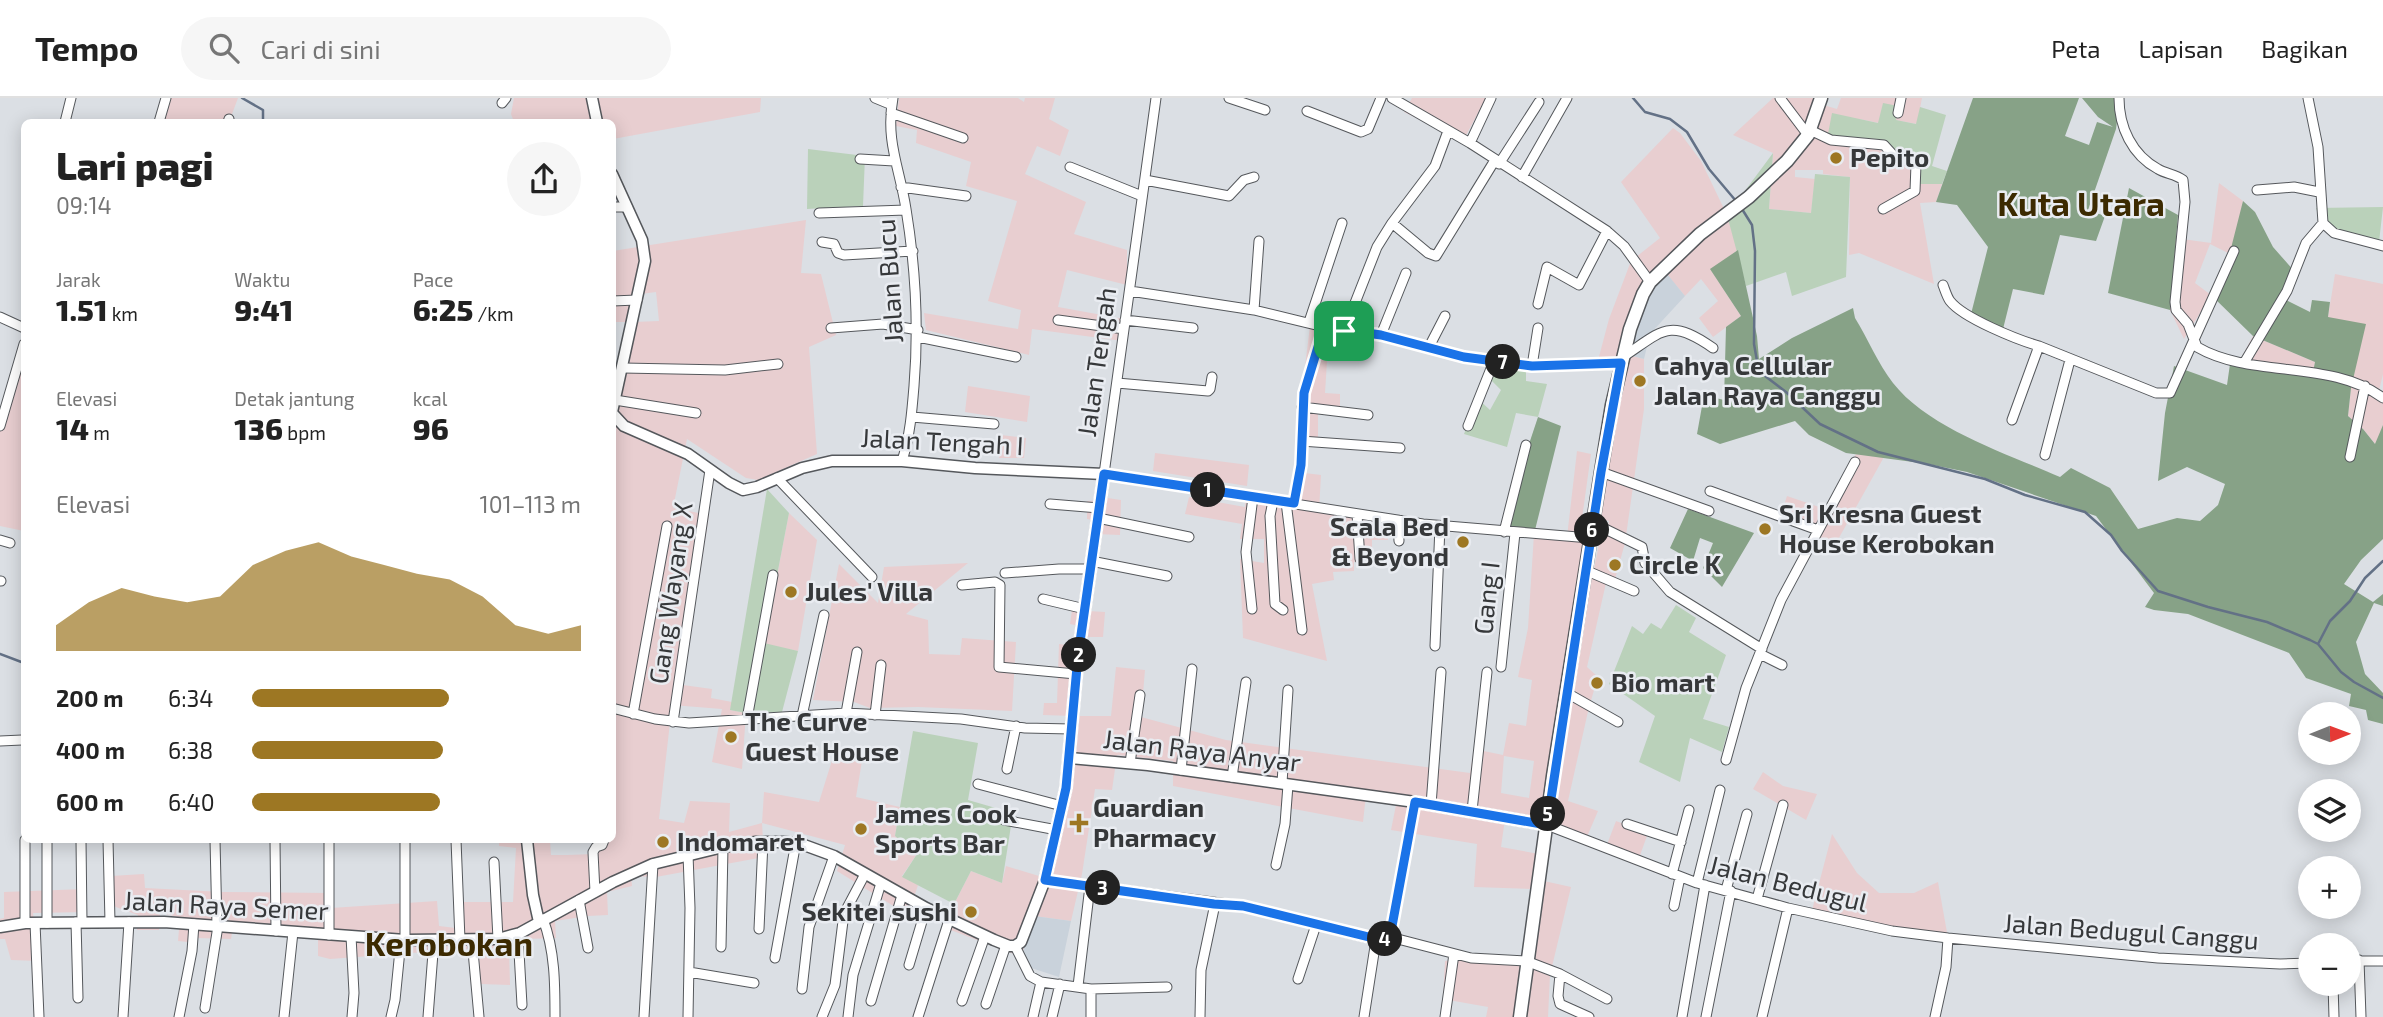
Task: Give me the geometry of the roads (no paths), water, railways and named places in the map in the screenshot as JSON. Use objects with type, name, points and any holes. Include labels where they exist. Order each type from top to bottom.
[{"type":"main road","points":[[1520,1017],[1590,538],[1622,360],[1638,307],[1650,282],[1700,234],[1749,197],[1787,161],[1809,133],[1821,98]]},
{"type":"street","points":[[66,119],[71,98]]},
{"type":"street","points":[[160,119],[166,98]]},
{"type":"street","points":[[592,98],[596,119]]},
{"type":"street","points":[[875,98],[963,138]]},
{"type":"street","name":"Jalan Tengah","points":[[1070,758],[1076,674],[1156,98]]},
{"type":"street","points":[[1229,98],[1265,110]]},
{"type":"street","points":[[1307,111],[1361,132],[1368,128],[1381,98]]},
{"type":"street","points":[[1392,98],[1470,143],[1607,231],[1624,246],[1650,282]]},
{"type":"street","points":[[1470,143],[1491,98]]},
{"type":"street","points":[[1522,177],[1567,98]]},
{"type":"street","points":[[1780,98],[1809,133],[1831,140],[1884,145],[1894,156],[1916,164],[1915,191],[1884,209]]},
{"type":"street","points":[[1898,113],[1901,98]]},
{"type":"street","points":[[2119,98],[2122,126],[2136,149],[2148,163],[2183,180],[2185,202],[2175,302],[2176,310],[2188,324],[2193,341],[2204,351],[2244,363],[2358,383],[2382,393]]},
{"type":"street","points":[[2308,98],[2318,147],[2323,223],[2334,233],[2383,246]]},
{"type":"street","points":[[1392,223],[1428,253],[1436,256],[1539,102]]},
{"type":"street","name":"Jalan Bucu","points":[[892,106],[894,161],[913,251],[918,333],[912,417],[902,461]]},
{"type":"street","points":[[1344,331],[1377,247],[1435,166],[1448,131]]},
{"type":"street","points":[[860,159],[894,161]]},
{"type":"street","points":[[1070,167],[1142,196]]},
{"type":"street","points":[[1145,180],[1229,196],[1244,180],[1254,177]]},
{"type":"street","points":[[616,183],[645,253],[643,276],[623,368],[616,384]]},
{"type":"street","points":[[901,187],[966,196]]},
{"type":"street","points":[[2257,191],[2294,187],[2319,192]]},
{"type":"street","points":[[616,207],[626,207]]},
{"type":"street","points":[[819,213],[906,210]]},
{"type":"street","points":[[1309,322],[1342,223]]},
{"type":"street","points":[[2244,363],[2287,291],[2306,243],[2323,223]]},
{"type":"street","points":[[1538,304],[1547,267],[1580,285],[1607,231]]},
{"type":"street","points":[[1254,310],[1259,241]]},
{"type":"street","points":[[822,242],[834,244],[838,253],[845,255],[913,251]]},
{"type":"street","points":[[1943,285],[1950,301],[1958,307],[2015,339],[2156,393],[2166,394],[2173,389],[2234,251]]},
{"type":"street","points":[[1381,335],[1406,273]]},
{"type":"street","points":[[1130,291],[1254,310],[1344,331],[1381,335],[1464,357],[1532,366],[1622,360],[1654,337],[1671,330],[1684,330],[1713,348]]},
{"type":"street","points":[[616,301],[637,300]]},
{"type":"street","points":[[1429,347],[1445,316]]},
{"type":"street","points":[[0,317],[21,327]]},
{"type":"street","points":[[1058,320],[1193,328]]},
{"type":"street","points":[[831,328],[883,324],[1016,357]]},
{"type":"street","points":[[1302,630],[1290,503],[1299,481],[1304,393],[1324,327]]},
{"type":"street","points":[[1532,366],[1538,328]]},
{"type":"street","points":[[2012,419],[2039,346]]},
{"type":"street","points":[[0,426],[21,354]]},
{"type":"street","points":[[2045,455],[2070,360]]},
{"type":"street","points":[[1468,426],[1494,361]]},
{"type":"street","points":[[623,368],[725,370],[778,364]]},
{"type":"street","points":[[1117,383],[1208,391],[1212,377]]},
{"type":"street","points":[[2350,457],[2365,386]]},
{"type":"street","points":[[616,400],[696,413]]},
{"type":"street","points":[[1302,407],[1368,415]]},
{"type":"street","name":"Jalan Tengah I","points":[[616,417],[624,426],[671,445],[743,490],[802,468],[832,461],[902,461],[975,468],[1104,474],[1440,526],[1590,538]]},
{"type":"street","points":[[912,417],[993,424]]},
{"type":"street","points":[[1301,441],[1400,448]]},
{"type":"street","points":[[1504,532],[1526,445]]},
{"type":"street","points":[[1726,760],[1736,718],[1786,591],[1855,462]]},
{"type":"street","name":"Gang Wayang X","points":[[673,722],[710,470]]},
{"type":"street","points":[[1601,472],[1709,510]]},
{"type":"street","points":[[777,478],[872,577]]},
{"type":"street","points":[[1710,491],[1818,530]]},
{"type":"street","points":[[1252,609],[1246,552],[1253,498]]},
{"type":"street","points":[[1273,500],[1270,516],[1275,604],[1283,610]]},
{"type":"street","points":[[1050,504],[1099,513],[1189,537]]},
{"type":"street","points":[[1357,513],[1360,559]]},
{"type":"street","points":[[1398,520],[1399,541]]},
{"type":"street","points":[[1593,523],[1642,547],[1645,563],[1670,592],[1782,665]]},
{"type":"street","points":[[633,714],[667,526]]},
{"type":"street","points":[[1435,646],[1440,526]]},
{"type":"street","name":"Gang I","points":[[1501,667],[1514,533]]},
{"type":"street","points":[[0,540],[10,543]]},
{"type":"street","points":[[1005,573],[1091,565],[1167,576]]},
{"type":"street","points":[[1585,570],[1634,591]]},
{"type":"street","points":[[747,719],[773,575]]},
{"type":"street","points":[[962,585],[995,582],[1000,585],[999,667],[1076,674]]},
{"type":"street","points":[[1044,599],[1085,609]]},
{"type":"street","points":[[803,716],[824,615]]},
{"type":"street","points":[[846,709],[856,652]]},
{"type":"street","points":[[875,715],[881,664]]},
{"type":"street","points":[[1181,770],[1192,669]]},
{"type":"street","points":[[1431,805],[1441,672]]},
{"type":"street","points":[[1472,811],[1487,672]]},
{"type":"street","points":[[1232,777],[1246,682]]},
{"type":"street","points":[[1276,865],[1284,824],[1288,690]]},
{"type":"street","points":[[1567,693],[1618,722]]},
{"type":"street","points":[[1130,763],[1140,695]]},
{"type":"street","points":[[616,709],[673,722],[803,716],[846,709],[875,715],[961,719],[1071,729]]},
{"type":"street","points":[[1007,769],[1016,726]]},
{"type":"street","points":[[0,741],[21,740]]},
{"type":"street","name":"Jalan Raya Anyar","points":[[1011,945],[1026,935],[1045,880],[1070,758],[1130,763],[1415,802],[1547,825]]},
{"type":"street","points":[[978,784],[1062,806]]},
{"type":"street","points":[[1682,1017],[1701,884],[1720,790]]},
{"type":"street","points":[[1390,937],[1415,802]]},
{"type":"street","points":[[1757,899],[1783,805]]},
{"type":"street","points":[[1674,906],[1681,842],[1689,810]]},
{"type":"street","points":[[1706,1017],[1728,890],[1747,814]]},
{"type":"street","points":[[1004,820],[1056,830]]},
{"type":"street","points":[[1627,824],[1681,842]]},
{"type":"street","name":"Jalan Bedugul","points":[[1547,825],[1701,884],[1788,908],[1892,931],[1948,938]]},
{"type":"street","points":[[760,929],[763,842]]},
{"type":"street","name":"Jalan Raya Semer","points":[[0,927],[30,923],[129,922],[194,924],[403,940],[498,939],[518,934],[629,874],[653,864],[688,854],[763,842],[796,842],[834,856],[926,909],[989,938]]},
{"type":"street","points":[[775,958],[796,842]]},
{"type":"street","points":[[25,843],[39,1017]]},
{"type":"street","points":[[47,843],[47,923]]},
{"type":"street","points":[[78,998],[81,843]]},
{"type":"street","points":[[108,843],[110,922]]},
{"type":"street","points":[[205,1008],[218,926],[215,843]]},
{"type":"street","points":[[275,843],[276,931]]},
{"type":"street","points":[[329,843],[329,935]]},
{"type":"street","points":[[391,1017],[403,940],[405,843]]},
{"type":"street","points":[[456,843],[466,940],[479,1017]]},
{"type":"street","points":[[527,843],[534,909],[551,943],[555,978],[555,1017]]},
{"type":"street","points":[[595,892],[593,852],[603,843]]},
{"type":"street","points":[[721,947],[723,850]]},
{"type":"street","points":[[688,854],[688,1017]]},
{"type":"street","points":[[803,989],[810,927],[834,856]]},
{"type":"street","points":[[494,862],[498,939]]},
{"type":"street","points":[[643,1017],[653,864]]},
{"type":"street","points":[[822,1017],[835,985],[847,908],[865,874]]},
{"type":"street","points":[[1045,880],[1243,906],[1377,940],[1390,937],[1454,954],[1527,961],[1560,974],[1607,999]]},
{"type":"street","points":[[848,1017],[853,975],[881,883]]},
{"type":"street","points":[[1078,986],[1090,886]]},
{"type":"street","points":[[871,1001],[902,895]]},
{"type":"street","points":[[579,900],[588,948]]},
{"type":"street","points":[[1200,1017],[1201,970],[1214,904]]},
{"type":"street","points":[[1762,1017],[1788,908]]},
{"type":"street","points":[[909,965],[926,909]]},
{"type":"street","points":[[918,1017],[949,920]]},
{"type":"street","points":[[123,1017],[129,922]]},
{"type":"street","points":[[179,1017],[192,951],[194,924]]},
{"type":"street","points":[[1298,979],[1316,925]]},
{"type":"street","points":[[284,1017],[293,932]]},
{"type":"street","points":[[518,934],[522,1005]]},
{"type":"street","points":[[351,936],[351,969],[355,993],[352,1017]]},
{"type":"street","points":[[962,1001],[989,938],[1011,945],[1030,976],[1041,982],[1091,989],[1167,987]]},
{"type":"street","points":[[1935,1017],[1946,967],[1948,938]]},
{"type":"street","name":"Jalan Bedugul Canggu","points":[[1948,938],[2158,958],[2298,963]]},
{"type":"street","points":[[428,1017],[434,940]]},
{"type":"street","points":[[1364,1017],[1377,940]]},
{"type":"street","points":[[986,1004],[1011,945]]},
{"type":"street","points":[[1446,1017],[1454,954]]},
{"type":"street","points":[[2361,960],[2383,961]]},
{"type":"street","points":[[688,972],[754,983]]},
{"type":"street","points":[[1560,974],[1560,1004],[1589,1017]]},
{"type":"street","points":[[1033,1017],[1041,982]]},
{"type":"street","points":[[1052,1017],[1060,984]]},
{"type":"street","points":[[1091,989],[1091,1017]]},
{"type":"street","points":[[2333,996],[2334,1017]]},
{"type":"street","points":[[2358,996],[2361,1017]]},
{"type":"waterway","points":[[242,98],[263,110],[263,119]]},
{"type":"waterway","points":[[1633,98],[1645,112],[1670,119],[1687,132],[1709,169],[1736,201]]},
{"type":"waterway","points":[[1742,209],[1752,225],[1755,251],[1754,344],[1757,361],[1765,376],[1820,424],[1878,452],[1985,479],[2025,495],[2085,512],[2111,535],[2158,591],[2267,622],[2310,640],[2318,644],[2341,672],[2383,698]]},
{"type":"waterway","points":[[2318,644],[2330,621],[2350,601],[2365,578],[2383,561]]},
{"type":"waterway","points":[[0,654],[21,662]]},
{"type":"place","name":"Pepito","points":[[1836,158]]},
{"type":"place","name":"Cahya Cellular Jalan Raya Canggu","points":[[1640,381]]},
{"type":"place","name":"Sri Kresna Guest House Kerobokan","points":[[1765,529]]},
{"type":"place","name":"Scala Bed & Beyond","points":[[1463,542]]},
{"type":"place","name":"Circle K","points":[[1615,565]]},
{"type":"place","name":"Jules' Villa","points":[[791,592]]},
{"type":"place","name":"Bio mart","points":[[1597,683]]},
{"type":"place","name":"The Curve Guest House","points":[[731,737]]},
{"type":"place","name":"Guardian Pharmacy","points":[[1079,823]]},
{"type":"place","name":"James Cook Sports Bar","points":[[861,829]]},
{"type":"place","name":"Indomaret","points":[[663,842]]},
{"type":"place","name":"Sekitei sushi","points":[[971,912]]},
{"type":"district","name":"Kuta Utara","points":[[2081,204]]},
{"type":"district","name":"Kerobokan","points":[[449,944]]}]
